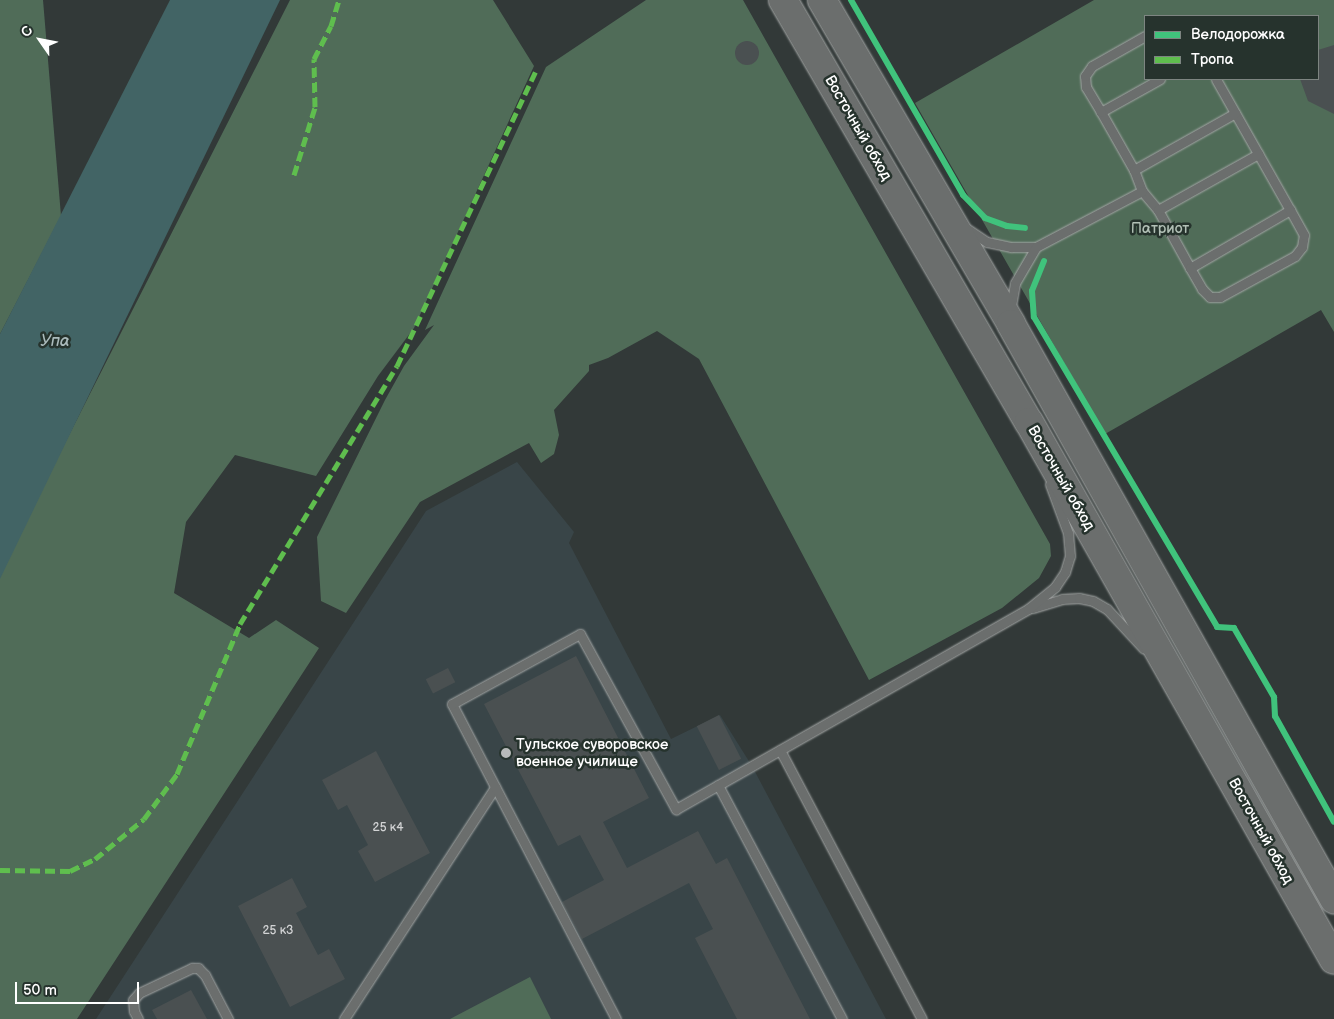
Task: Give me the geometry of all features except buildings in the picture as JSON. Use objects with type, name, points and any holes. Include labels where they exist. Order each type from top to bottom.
[{"type":"main road","name":"Восточный обход","points":[[783,0],[1029,422],[1334,960]]},
{"type":"main road","name":"Восточный обход","points":[[822,0],[1011,324],[1334,899]]},
{"type":"lane","points":[[1144,37],[1092,66],[1086,76],[1086,87],[1134,170],[1142,191],[1158,210],[1202,289],[1210,297],[1220,297],[1294,256],[1302,247],[1304,235],[1217,80]]},
{"type":"lane","points":[[1101,112],[1158,80]]},
{"type":"lane","points":[[1134,170],[1235,113]]},
{"type":"lane","points":[[1158,210],[1258,154]]},
{"type":"lane","name":"Восточный обход","points":[[942,203],[968,230],[987,242],[1011,247],[1036,247],[1142,191]]},
{"type":"lane","points":[[1190,268],[1290,210]]},
{"type":"lane","name":"Восточный обход","points":[[1011,324],[1011,297],[1015,283],[1036,247]]},
{"type":"lane","points":[[616,1019],[452,704],[580,634],[676,809],[1028,609],[1055,587],[1064,572],[1070,556],[1068,533],[1029,422]]},
{"type":"lane","points":[[1028,609],[1062,599],[1079,598],[1093,601],[1119,621],[1181,688]]},
{"type":"lane","points":[[780,750],[922,1019]]},
{"type":"lane","points":[[718,785],[842,1019]]},
{"type":"lane","points":[[344,1019],[495,787]]},
{"type":"lane","points":[[138,1019],[134,1011],[133,1000],[139,993],[192,968],[198,968],[205,975],[228,1019]]},
{"type":"shaded area","name":"Тульское суворовское военное училище","points":[[517,462],[574,532],[569,543],[671,739],[720,715],[752,766],[886,1019],[96,1019],[426,511]]},
{"type":"green space","points":[[0,0],[43,0],[61,216],[0,334]]},
{"type":"green space","points":[[290,0],[493,0],[534,66],[414,328],[378,376],[316,476],[235,455],[186,522],[174,593],[249,638],[276,620],[319,648],[77,1019],[0,1019],[0,571]]},
{"type":"green space","points":[[646,0],[743,0],[1050,544],[1051,556],[1039,578],[1002,608],[869,680],[699,359],[657,331],[608,358],[589,365],[589,371],[554,410],[559,435],[554,454],[541,463],[529,443],[420,502],[346,613],[321,601],[317,537],[385,400],[404,366],[434,325],[425,330],[546,67]]},
{"type":"green space","name":"Патриот","points":[[1094,0],[1334,0],[1334,332],[1321,310],[1105,434],[915,103]]},
{"type":"green space","points":[[530,977],[551,1019],[450,1019]]},
{"type":"water","name":"Упа","points":[[170,0],[280,0],[0,579],[0,334]]},
{"type":"marked path","points":[[294,175],[315,107],[314,59],[331,26],[339,0]]},
{"type":"marked path","points":[[0,870],[70,871],[95,859],[144,819],[177,774],[240,624],[397,366],[537,69]]},
{"type":"cycle path","points":[[851,0],[963,195],[985,218],[1007,226],[1025,228]]},
{"type":"cycle path","points":[[1044,261],[1032,291],[1034,317],[1217,627],[1234,628],[1274,697],[1275,716],[1334,822]]},
{"type":"place","name":"Тульское суворовское военное училище","points":[[506,753]]}]
